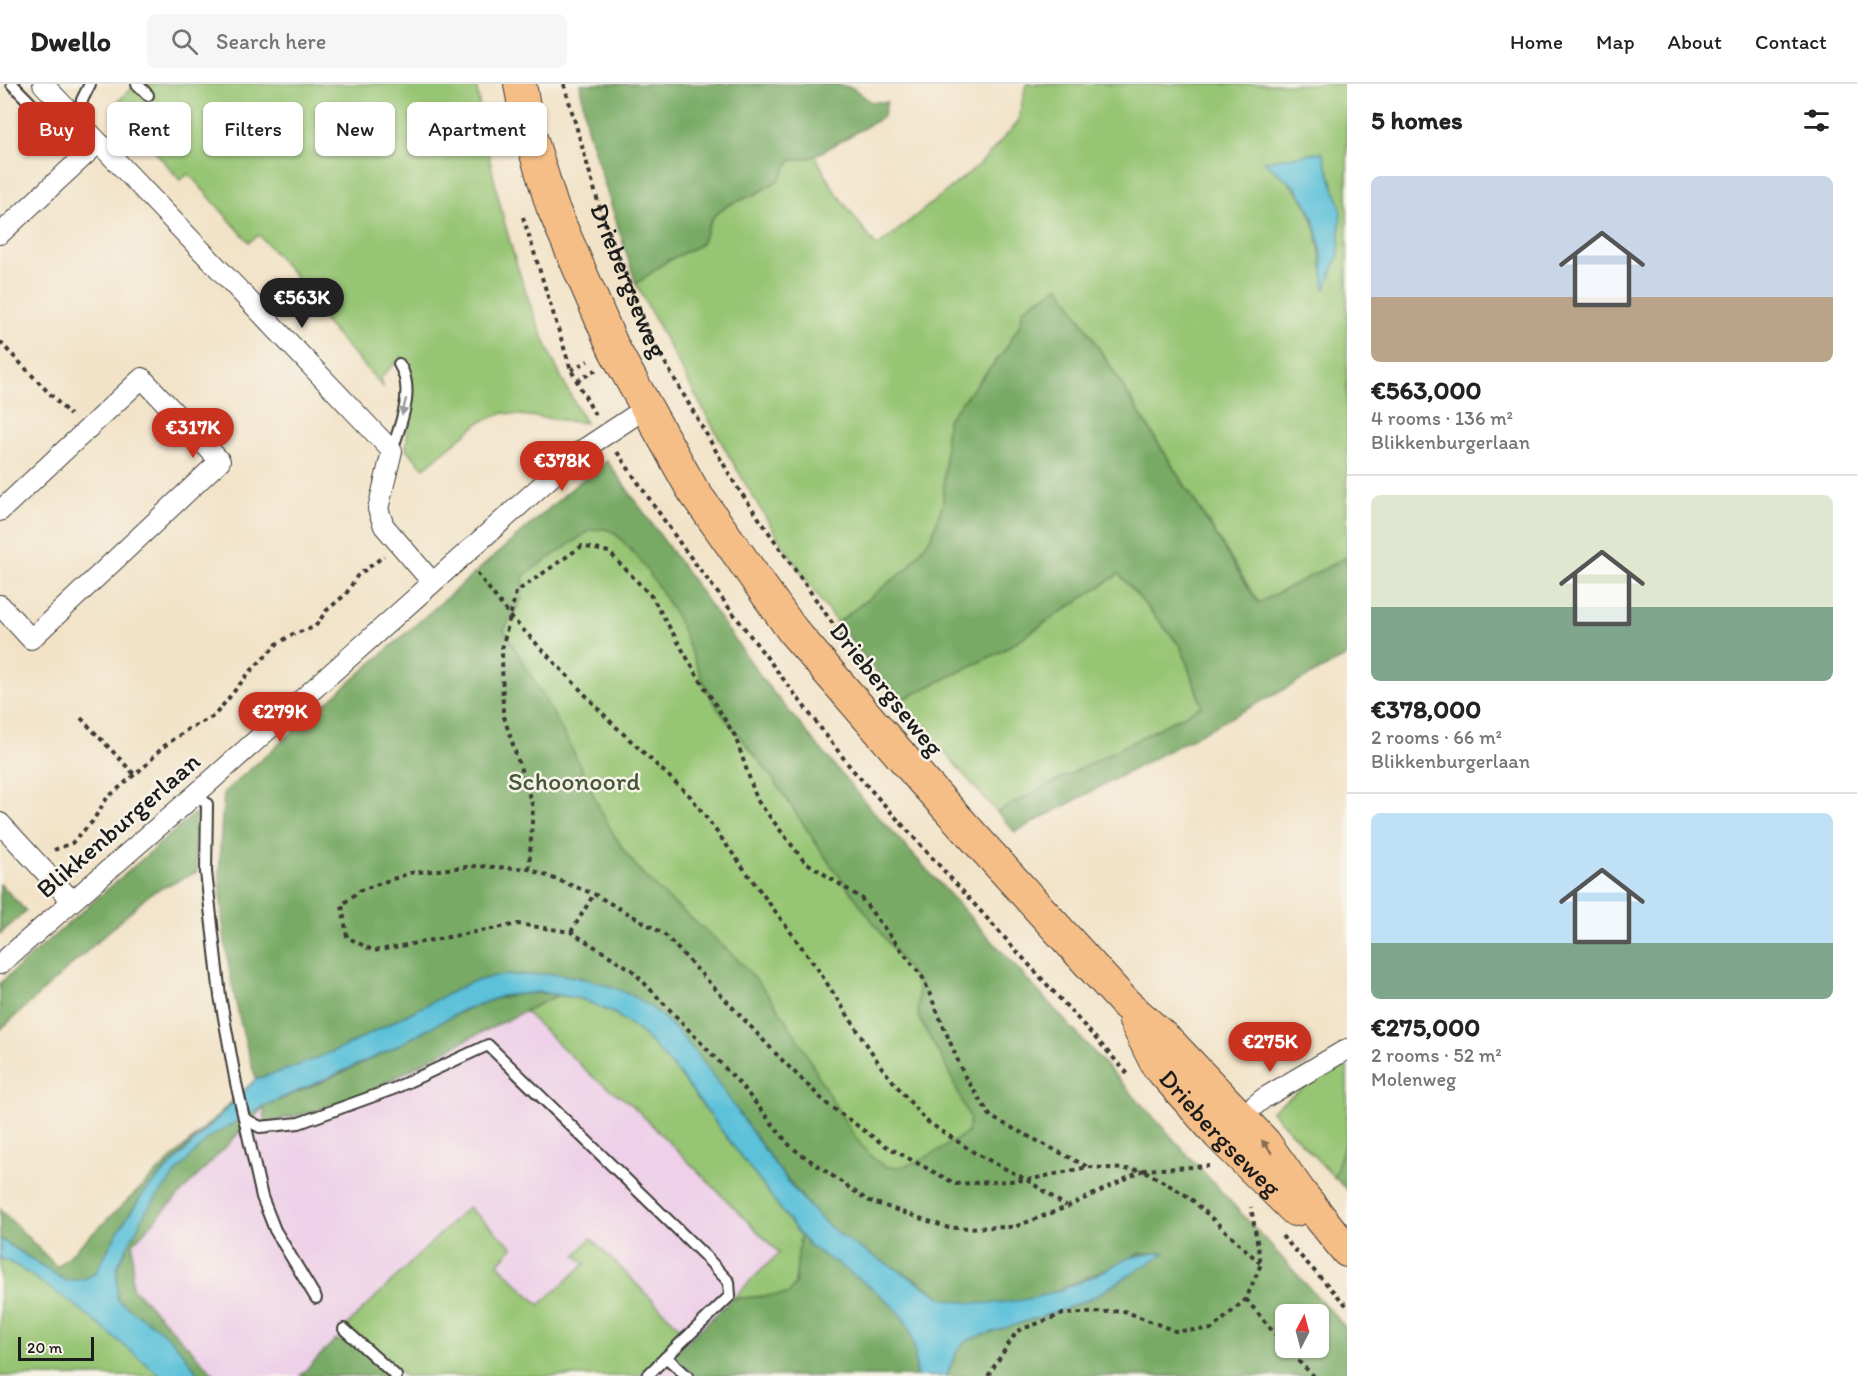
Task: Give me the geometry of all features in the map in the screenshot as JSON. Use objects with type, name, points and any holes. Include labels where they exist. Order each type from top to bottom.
[{"type":"main road","name":"Driebergseweg","points":[[520,84],[533,147],[552,206],[614,349],[692,489],[793,631],[923,781],[1126,1004],[1157,1065],[1222,1137],[1289,1205],[1344,1247]]},
{"type":"street","points":[[43,84],[60,102]]},
{"type":"street","points":[[95,140],[392,451],[378,508],[384,526],[432,582]]},
{"type":"street","points":[[0,234],[98,143]]},
{"type":"street","points":[[0,511],[142,378],[220,461],[32,639],[0,605]]},
{"type":"street","name":"Blikkenburgerlaan","points":[[0,964],[196,794],[578,453],[646,408]]},
{"type":"street","points":[[0,823],[72,901]]},
{"type":"street","points":[[1222,1137],[1264,1098],[1347,1049]]},
{"type":"lane","points":[[12,84],[56,129],[98,143]]},
{"type":"lane","points":[[82,102],[90,84]]},
{"type":"lane","points":[[137,84],[148,95]]},
{"type":"lane","points":[[392,451],[407,394],[406,381],[399,364]]},
{"type":"lane","points":[[196,794],[207,804],[206,872],[220,996],[236,1083],[262,1197],[274,1230],[316,1298]]},
{"type":"lane","points":[[245,1119],[260,1127],[299,1123],[393,1089],[488,1045],[697,1247],[729,1282],[730,1296],[646,1376]]},
{"type":"lane","points":[[344,1329],[396,1376]]},
{"type":"lane","points":[[666,1357],[687,1376]]},
{"type":"path","name":"Driebergseweg","points":[[564,84],[601,212],[652,340],[735,484],[849,647],[894,701]]},
{"type":"path","points":[[0,342],[85,431]]},
{"type":"path","name":"Driebergseweg","points":[[577,381],[605,433],[682,546],[851,768],[1129,1076]]},
{"type":"path","points":[[36,862],[46,854],[72,843],[92,822],[107,798],[146,765],[163,747],[188,729],[214,716],[277,644],[293,634],[315,627],[326,611],[346,594],[357,576],[399,545]]},
{"type":"path","points":[[530,869],[533,807],[503,714],[502,649],[516,592],[582,546],[609,552],[652,597],[735,736],[757,800],[804,861],[861,898],[923,978],[964,1075],[992,1117],[1088,1167]]},
{"type":"path","points":[[464,556],[510,616],[615,725],[691,797],[817,968],[882,1068],[925,1120],[975,1153],[1027,1180],[1067,1206]]},
{"type":"path","points":[[81,718],[134,774]]},
{"type":"path","points":[[988,1376],[1017,1331],[1063,1314],[1124,1311],[1175,1330],[1212,1329],[1246,1299],[1261,1264],[1189,1197],[1144,1170],[1088,1167],[1027,1180],[956,1184],[884,1146],[811,1088],[664,934],[594,894],[530,869],[476,866],[410,873],[361,890],[342,906],[348,937],[374,951],[518,924],[571,932],[632,970],[741,1085],[791,1147],[867,1200],[949,1228],[1014,1227],[1067,1206],[1144,1170]]},
{"type":"path","points":[[571,932],[594,894]]},
{"type":"path","name":"Driebergseweg","points":[[1144,1170],[1213,1166],[1222,1137]]},
{"type":"path","name":"Driebergseweg","points":[[1258,1212],[1251,1203],[1261,1264]]},
{"type":"path","name":"Driebergseweg","points":[[1275,1229],[1347,1306]]},
{"type":"path","points":[[1246,1299],[1295,1359],[1314,1376]]},
{"type":"shaded area","points":[[576,986],[928,1376],[170,1376],[92,1300],[240,1104],[423,1017]]},
{"type":"green space","points":[[136,84],[476,84],[479,102],[407,102],[407,156],[489,156],[503,216],[529,301],[545,343],[586,423],[504,413],[480,422],[424,468],[406,449],[411,384],[402,357],[381,377],[383,387],[306,301],[312,296],[259,235],[249,242],[189,174],[180,180],[159,156],[191,156],[191,102],[117,102]]},
{"type":"green space","points":[[580,84],[834,84],[853,88],[871,102],[887,102],[883,117],[813,157],[790,161],[779,180],[756,194],[728,205],[713,217],[700,245],[667,261],[636,284],[587,128]]},
{"type":"green space","points":[[1026,84],[1347,84],[1347,557],[1259,603],[1060,286],[1023,309],[1021,322],[1005,350],[947,420],[943,503],[932,536],[908,568],[837,623],[781,542],[730,458],[636,284],[667,261],[700,245],[713,217],[728,205],[756,194],[779,180],[790,161],[815,155],[834,190],[877,247],[980,164],[1018,122]],"holes":[[[1265,162],[1341,208],[1326,289],[1317,236],[1309,211],[1290,184]]]},
{"type":"green space","points":[[1060,286],[1258,603],[1347,557],[1347,656],[1015,832],[997,812],[1202,706],[1181,647],[1119,574],[1002,651],[899,701],[837,623],[908,568],[932,536],[943,503],[947,420],[1005,350],[1021,322],[1023,309]]},
{"type":"green space","name":"Schoonoord","points":[[607,461],[767,685],[865,802],[1324,1304],[1275,1304],[1275,1358],[1329,1358],[1329,1309],[1347,1329],[1347,1376],[946,1376],[959,1347],[970,1339],[1062,1310],[1094,1297],[1164,1253],[1141,1253],[1043,1297],[1009,1304],[973,1304],[944,1299],[920,1282],[844,1240],[816,1214],[778,1168],[692,1048],[583,978],[556,974],[495,976],[469,983],[344,1047],[292,1068],[256,1079],[242,1031],[227,958],[220,884],[220,838],[224,792],[578,483]],"holes":[[[605,529],[615,533],[639,559],[677,618],[706,688],[718,709],[771,776],[828,861],[918,983],[918,1017],[944,1062],[970,1119],[967,1133],[927,1157],[904,1166],[894,1167],[885,1166],[873,1158],[860,1144],[793,1031],[760,985],[722,945],[658,889],[629,857],[598,805],[564,734],[504,630],[522,599],[524,575],[591,530]]]},
{"type":"green space","name":"Schoonoord","points":[[609,476],[804,750],[1316,1304],[1275,1304],[1275,1358],[1329,1358],[1329,1319],[1347,1338],[1347,1376],[928,1376],[660,1033],[227,813]]},
{"type":"green space","points":[[1119,574],[1181,647],[1202,706],[997,812],[899,701],[1002,651]]},
{"type":"green space","points":[[195,813],[197,872],[151,893],[0,1030],[0,983]]},
{"type":"green space","points":[[0,884],[26,911],[0,934]]},
{"type":"green space","points":[[534,993],[558,995],[458,1044],[365,1094],[309,1113],[265,1123],[264,1107],[133,1243],[132,1287],[216,1376],[199,1376],[171,1339],[117,1299],[117,1282],[121,1255],[134,1230],[161,1191],[204,1141],[217,1120],[205,1128],[143,1194],[117,1233],[95,1274],[84,1279],[66,1281],[0,1239],[0,1209],[57,1267],[256,1079],[265,1106],[387,1051],[469,1008],[512,995]]},
{"type":"green space","points":[[558,995],[581,999],[615,1014],[643,1034],[680,1075],[800,1235],[795,1285],[788,1294],[732,1299],[779,1253],[631,1104],[594,1078],[524,1011]]},
{"type":"green space","points":[[1347,1057],[1347,1136],[1334,1177],[1271,1111]]},
{"type":"green space","points":[[1347,1136],[1347,1190],[1334,1177]]},
{"type":"green space","points":[[468,1207],[513,1247],[498,1264],[539,1305],[585,1264],[576,1255],[591,1238],[685,1333],[638,1376],[404,1376],[346,1326]]},
{"type":"green space","points":[[800,1235],[810,1246],[872,1288],[903,1318],[912,1338],[916,1376],[695,1376],[672,1356],[732,1299],[788,1294],[795,1285]]},
{"type":"green space","points":[[0,1251],[92,1299],[170,1376],[0,1376]]},
{"type":"green space","points":[[335,1340],[352,1341],[390,1376],[300,1376]]},
{"type":"water","points":[[1322,152],[1341,208],[1339,253],[1325,290],[1318,234],[1309,208],[1293,185],[1264,161]]},
{"type":"water","points":[[556,974],[618,989],[650,1006],[661,1015],[699,1057],[776,1166],[816,1214],[855,1245],[944,1299],[1000,1303],[1032,1298],[1065,1289],[1130,1258],[1165,1253],[1094,1297],[1062,1310],[970,1339],[959,1347],[946,1376],[916,1376],[912,1338],[903,1318],[872,1288],[810,1246],[680,1075],[643,1034],[615,1014],[582,999],[540,992],[502,996],[463,1010],[386,1052],[264,1106],[209,1137],[176,1173],[146,1211],[117,1267],[117,1299],[171,1339],[199,1376],[161,1376],[75,1305],[15,1265],[0,1258],[0,1239],[66,1281],[84,1279],[95,1274],[117,1233],[143,1194],[256,1079],[292,1068],[344,1047],[469,983],[495,976]]}]
